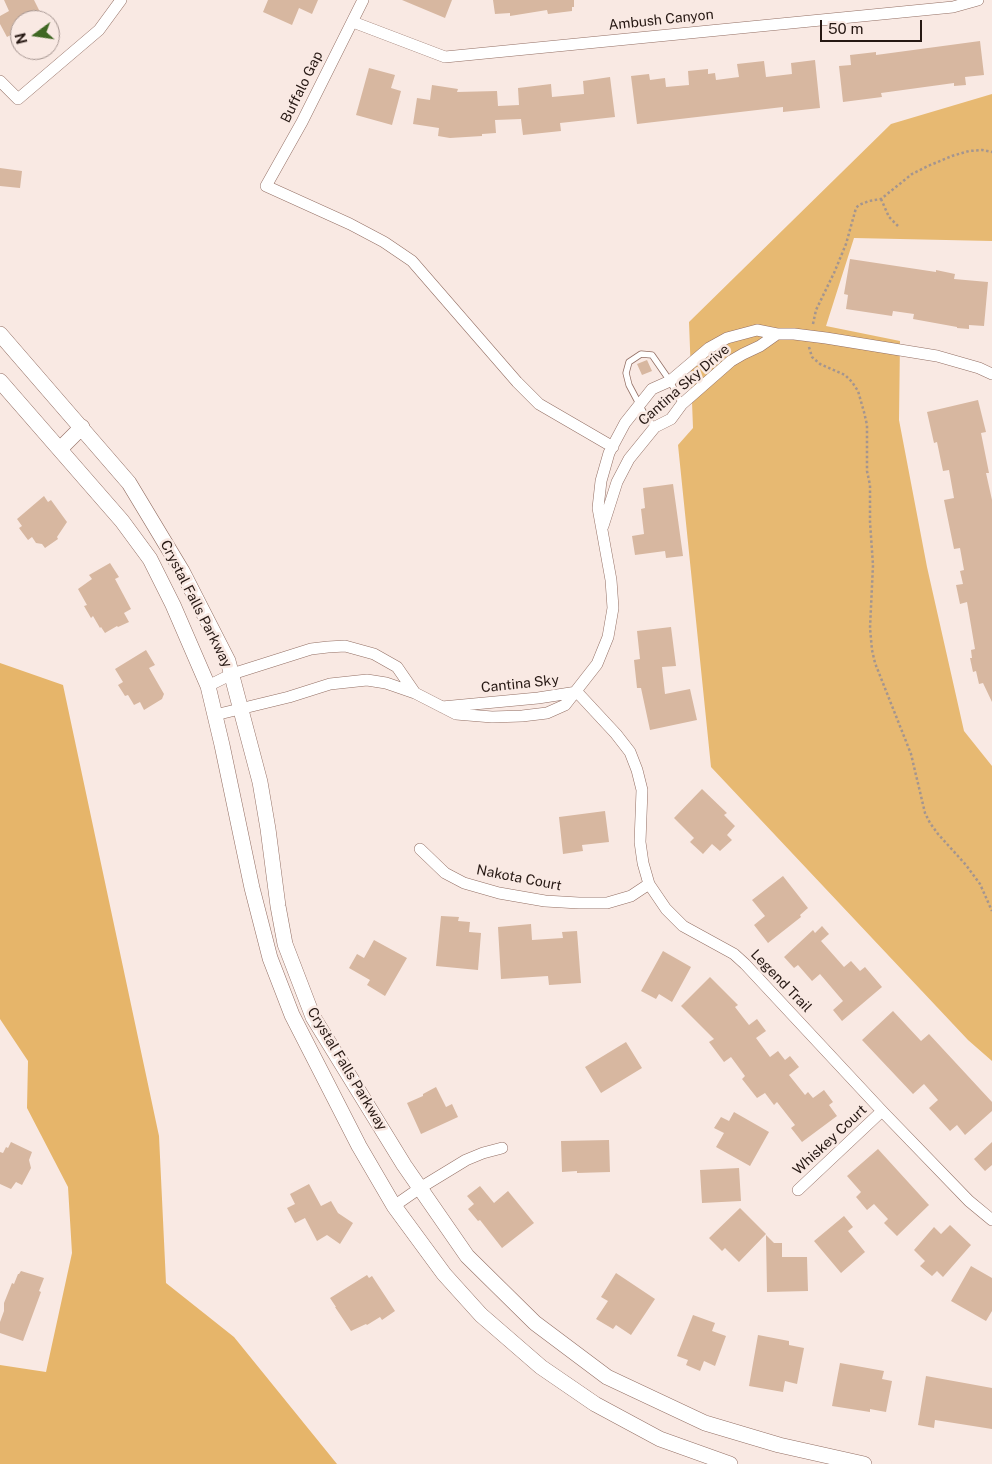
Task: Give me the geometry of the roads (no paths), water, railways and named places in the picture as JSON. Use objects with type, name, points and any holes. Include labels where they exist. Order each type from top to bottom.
[{"type":"street","points":[[0,81],[18,99],[99,30],[121,0]]},
{"type":"street","name":"Buffalo Gap","points":[[363,0],[302,122],[266,186],[350,224],[384,242],[412,261],[517,382],[539,404],[612,446]]},
{"type":"street","name":"Ambush Canyon","points":[[353,22],[445,57],[953,7],[978,0]]},
{"type":"street","name":"Cantina Sky Drive","points":[[576,692],[597,664],[608,637],[613,608],[611,580],[603,527],[598,508],[601,482],[612,446],[625,423],[652,389],[670,381],[709,348],[728,338],[757,330],[777,334],[811,336],[937,356],[979,368],[992,374]]},
{"type":"street","name":"Crystal Falls Parkway","points":[[0,334],[129,482],[182,571],[228,662],[232,674],[260,782],[285,944],[313,1017],[420,1188],[467,1256],[535,1323],[608,1377],[704,1423],[779,1444],[864,1464]]},
{"type":"street","name":"Cantina Sky Drive","points":[[603,527],[617,482],[629,459],[655,427],[672,419],[682,404],[732,361],[760,346],[777,334]]},
{"type":"street","name":"Crystal Falls Parkway","points":[[0,381],[122,521],[150,559],[173,604],[208,686],[252,888],[270,958],[292,1015],[359,1146],[394,1206],[444,1274],[481,1315],[541,1367],[595,1404],[660,1439],[730,1464]]},
{"type":"street","points":[[60,449],[82,427]]},
{"type":"street","name":"Cantina Sky","points":[[208,686],[232,674],[311,649],[345,646],[374,654],[397,667],[415,693]]},
{"type":"street","name":"Cantina Sky","points":[[215,715],[289,697],[330,684],[348,681],[367,680],[386,683],[415,693],[456,714],[492,717],[547,713],[565,705],[576,692]]},
{"type":"street","name":"Cantina Sky","points":[[440,707],[538,698],[576,692]]},
{"type":"street","name":"Legend Trail","points":[[576,692],[616,734],[630,752],[642,790],[640,842],[643,863],[649,884],[666,909],[684,926],[734,954],[745,964],[882,1111],[969,1201],[992,1220]]},
{"type":"street","name":"Nakota Court","points":[[420,849],[445,873],[464,883],[546,901],[607,903],[631,896],[649,884]]},
{"type":"street","name":"Whiskey Court","points":[[798,1190],[882,1111]]},
{"type":"street","points":[[394,1206],[466,1160],[502,1148]]},
{"type":"lane","points":[[655,427],[646,417],[629,386],[626,373],[629,362],[641,354],[652,355],[670,381],[682,404]]}]
